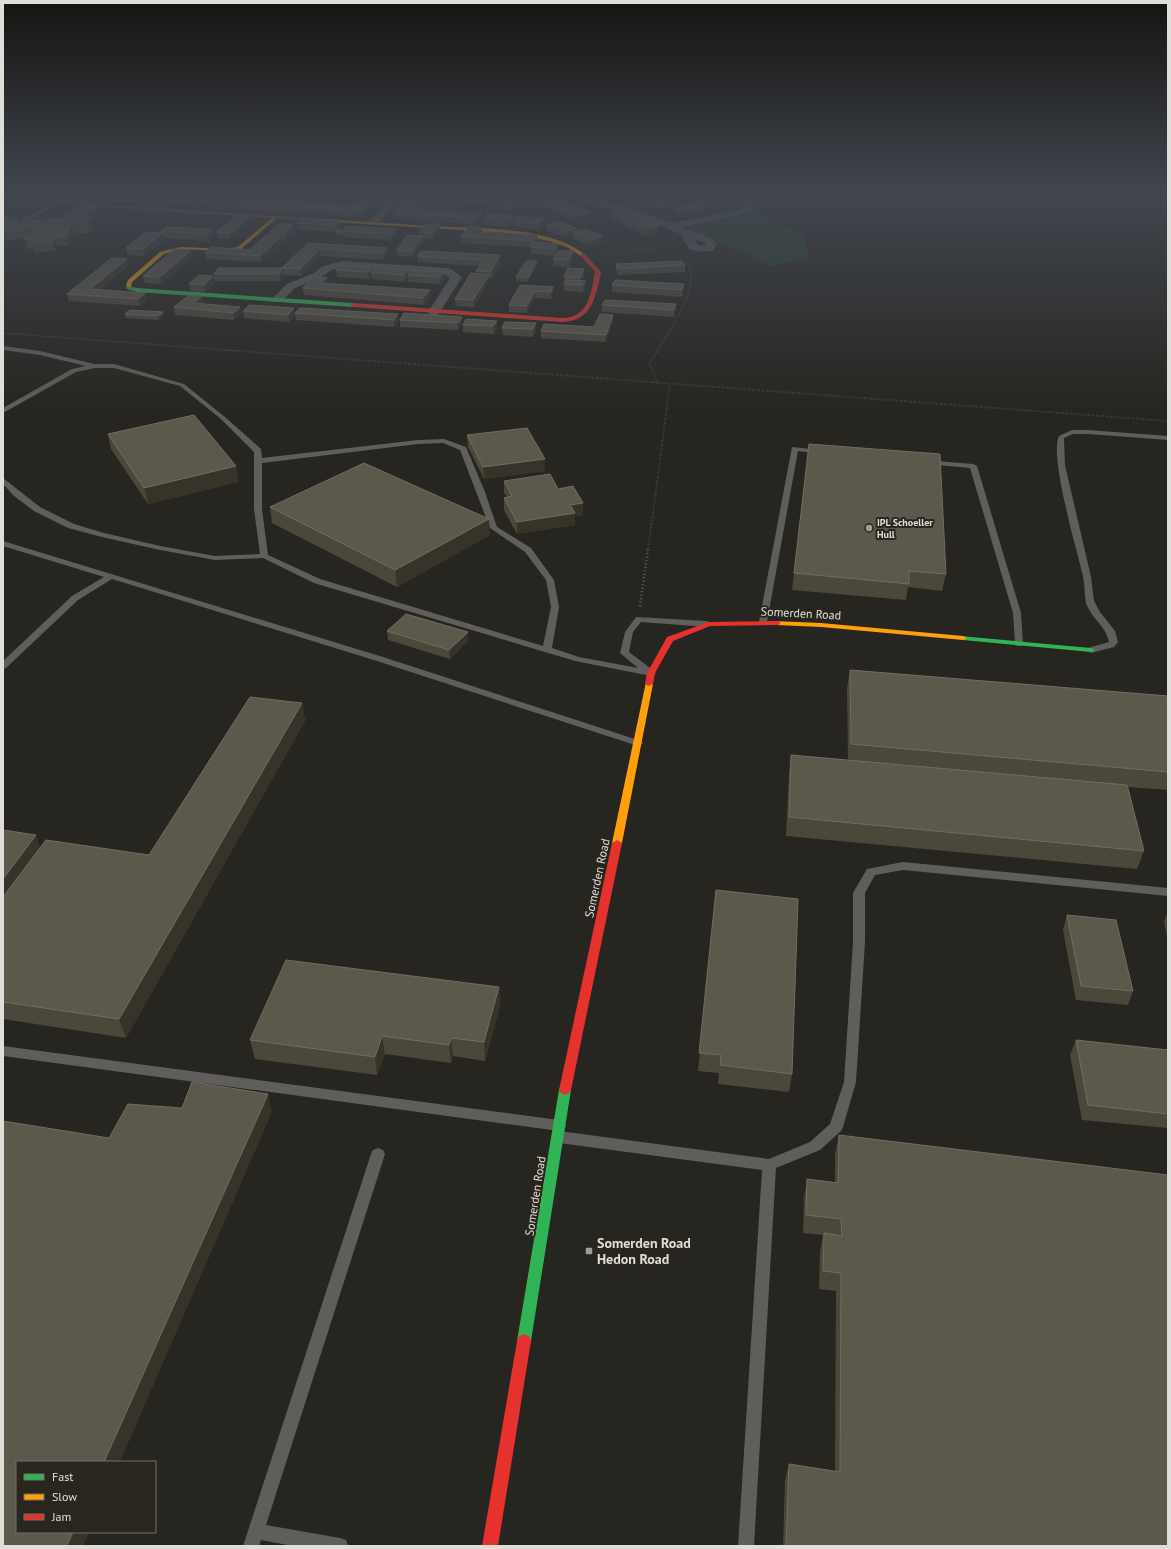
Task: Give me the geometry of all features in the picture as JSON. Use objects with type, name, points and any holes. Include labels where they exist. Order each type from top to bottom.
[{"type":"street","points":[[146,267],[130,281],[129,288],[137,290],[434,312],[562,320],[575,319],[584,313],[594,291],[598,272],[596,267]]},
{"type":"street","points":[[277,300],[290,286],[318,275],[330,267]]},
{"type":"street","points":[[387,267],[447,271],[456,277],[434,312]]},
{"type":"street","name":"Somerden Road","points":[[490,1546],[558,1131],[651,673],[670,639],[709,624],[763,622],[821,625],[1091,650]]},
{"type":"lane","points":[[3,348],[40,353],[95,366]]},
{"type":"lane","points":[[3,411],[74,370],[95,366],[114,366],[182,386],[223,418],[258,451],[258,509],[264,556]]},
{"type":"lane","points":[[1091,650],[1111,645],[1114,642],[1114,638],[1112,631],[1100,620],[1090,604],[1089,587],[1069,505],[1058,448],[1061,437],[1072,432],[1088,432],[1168,438]]},
{"type":"lane","points":[[258,461],[418,442],[444,441],[463,449],[494,528],[528,550],[550,580],[555,607],[547,650]]},
{"type":"lane","points":[[763,622],[795,449],[826,452]]},
{"type":"lane","points":[[919,461],[973,466],[1017,613],[1019,644]]},
{"type":"lane","points":[[3,480],[17,494],[37,509],[70,526],[160,548],[214,558],[264,556],[317,581],[578,659],[651,673]]},
{"type":"lane","points":[[3,543],[380,659],[638,743]]},
{"type":"lane","points":[[3,666],[75,598],[112,576]]},
{"type":"lane","points":[[651,673],[624,653],[629,632],[639,619],[709,624]]},
{"type":"lane","points":[[3,1052],[558,1131],[769,1164],[816,1146],[836,1127],[850,1082],[859,942],[859,893],[872,872],[903,866],[1168,892]]},
{"type":"lane","points":[[340,1546],[253,1539],[378,1154]]},
{"type":"lane","points":[[746,1546],[769,1164]]},
{"type":"path","points":[[658,384],[649,363],[665,340],[689,291],[692,276],[689,267]]},
{"type":"path","points":[[3,333],[658,384],[1168,421]]},
{"type":"path","points":[[639,619],[670,384]]},
{"type":"building","points":[[100,267],[117,267],[90,289],[145,293],[138,299],[67,294]]},
{"type":"building","points":[[153,267],[171,267],[160,277],[143,276]]},
{"type":"building","points":[[283,267],[302,267],[300,269]]},
{"type":"building","points":[[339,267],[373,267],[368,272],[336,270]]},
{"type":"building","points":[[376,267],[408,270],[404,275],[371,272]]},
{"type":"building","points":[[478,267],[493,267],[491,272],[476,271]]},
{"type":"building","points":[[522,267],[534,267],[528,278],[516,277]]},
{"type":"building","points":[[617,267],[647,267],[618,269]]},
{"type":"building","points":[[218,268],[282,268],[279,274],[214,274]]},
{"type":"building","points":[[568,268],[584,269],[580,278],[564,277]]},
{"type":"building","points":[[412,270],[445,272],[440,277],[408,275]]},
{"type":"building","points":[[471,273],[489,275],[473,300],[455,299]]},
{"type":"building","points":[[199,275],[213,276],[204,285],[189,284]]},
{"type":"building","points":[[313,277],[327,278],[321,283],[430,290],[423,298],[303,288]]},
{"type":"building","points":[[566,280],[585,281],[583,285],[564,284]]},
{"type":"building","points":[[615,280],[684,284],[682,290],[612,285]]},
{"type":"building","points":[[520,285],[553,287],[551,292],[535,291],[527,306],[509,305]]},
{"type":"building","points":[[189,295],[202,296],[194,303],[240,307],[233,313],[174,307]]},
{"type":"building","points":[[605,300],[676,304],[674,310],[602,305]]},
{"type":"building","points":[[249,305],[294,308],[288,315],[243,311]]},
{"type":"building","points":[[300,308],[398,314],[394,320],[295,313]]},
{"type":"building","points":[[130,310],[163,312],[158,316],[125,314]]},
{"type":"building","points":[[404,313],[462,317],[458,323],[400,320]]},
{"type":"building","points":[[600,314],[613,315],[606,335],[541,331],[544,324],[594,327]]},
{"type":"building","points":[[466,319],[497,321],[493,326],[463,325]]},
{"type":"building","points":[[505,322],[536,323],[533,329],[502,328]]},
{"type":"building","points":[[194,415],[236,466],[144,488],[108,434]]},
{"type":"building","points":[[527,428],[545,459],[483,467],[467,435]]},
{"type":"building","name":"IPL Schoeller Hull","points":[[809,444],[940,454],[946,574],[909,571],[909,584],[794,573]]},
{"type":"building","points":[[364,463],[489,519],[395,570],[270,507]]},
{"type":"building","points":[[550,474],[558,489],[573,486],[583,503],[570,505],[575,513],[517,522],[504,498],[512,496],[504,481]]},
{"type":"building","points":[[406,614],[468,632],[449,650],[387,631]]},
{"type":"building","points":[[850,670],[1168,696],[1168,772],[851,744]]},
{"type":"building","points":[[250,697],[302,703],[119,1019],[3,1002],[3,897],[46,840],[149,855]]},
{"type":"building","points":[[791,755],[1127,785],[1144,851],[789,817]]},
{"type":"building","points":[[3,830],[36,835],[3,879]]},
{"type":"building","points":[[716,890],[798,899],[792,1074],[720,1065],[721,1055],[699,1053]]},
{"type":"building","points":[[1067,915],[1116,920],[1133,991],[1081,986]]},
{"type":"building","points":[[286,960],[499,987],[484,1042],[451,1038],[449,1045],[382,1036],[375,1057],[250,1040]]},
{"type":"building","points":[[1076,1040],[1168,1050],[1168,1114],[1088,1105]]},
{"type":"building","points":[[192,1082],[268,1094],[104,1461],[16,1461],[16,1533],[73,1533],[67,1546],[3,1546],[3,1121],[109,1138],[128,1104],[182,1108]]},
{"type":"building","points":[[839,1135],[1168,1175],[1168,1546],[786,1546],[789,1464],[840,1472],[841,1273],[823,1271],[824,1233],[842,1236],[841,1219],[806,1215],[807,1179],[838,1183]]},
{"type":"traffic: fast","points":[[129,286],[129,288],[137,290],[353,305]]},
{"type":"traffic: fast","points":[[963,638],[1091,650]]},
{"type":"traffic: fast","points":[[524,1341],[565,1090]]},
{"type":"traffic: slow","points":[[129,286],[130,281],[146,267]]},
{"type":"traffic: slow","points":[[776,623],[821,625],[963,638]]},
{"type":"traffic: slow","points":[[617,843],[649,684]]},
{"type":"traffic: jam","points":[[353,305],[570,320],[580,316],[589,305],[598,272],[594,267]]},
{"type":"traffic: jam","points":[[649,684],[651,673],[670,639],[709,624],[776,623]]},
{"type":"traffic: jam","points":[[565,1090],[617,843]]},
{"type":"traffic: jam","points":[[490,1546],[524,1341]]},
{"type":"place","name":"IPL Schoeller Hull","points":[[869,528]]},
{"type":"place","name":"Somerden Road Hedon Road","points":[[589,1251]]}]
